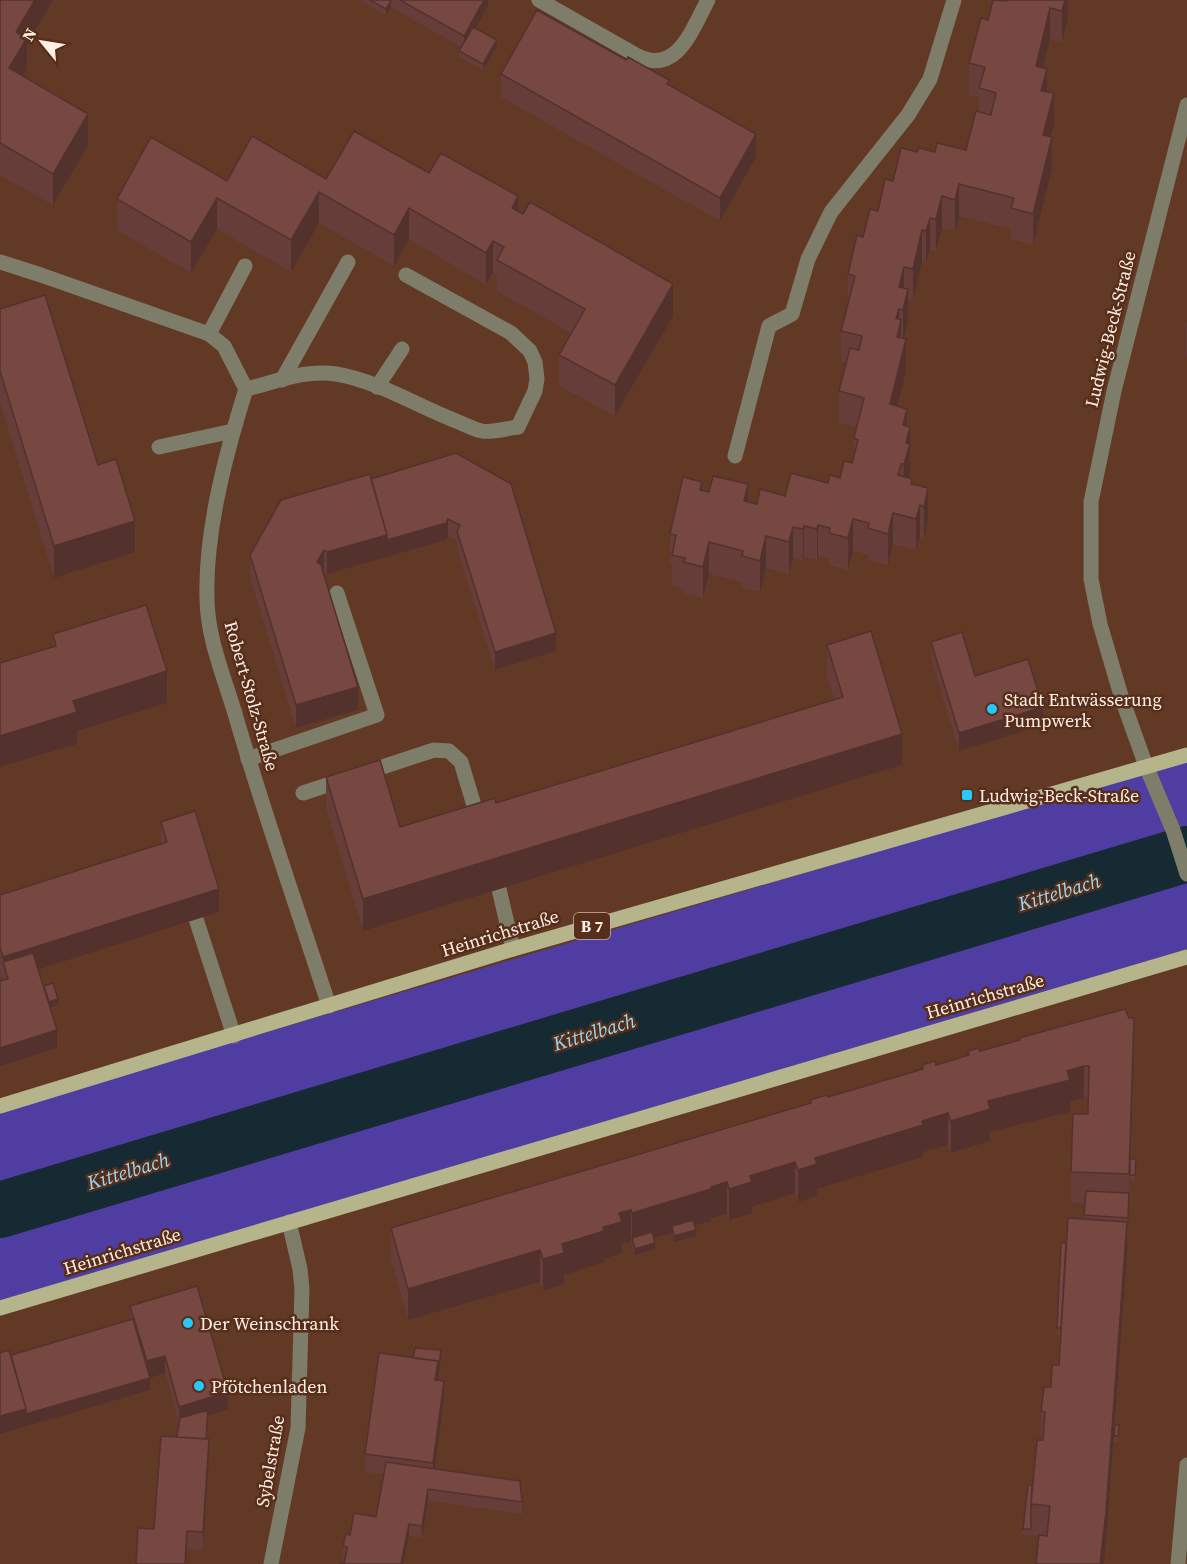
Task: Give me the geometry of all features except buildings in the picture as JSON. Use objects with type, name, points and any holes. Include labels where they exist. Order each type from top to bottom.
[{"type":"main road","name":"Heinrichstraße","points":[[0,1106],[513,949],[1187,755]]},
{"type":"main road","name":"Heinrichstraße","points":[[0,1308],[1187,957]]},
{"type":"street","points":[[539,0],[643,59],[652,61],[663,60],[677,52],[708,0]]},
{"type":"street","points":[[735,456],[769,326],[792,314],[808,259],[831,212],[908,115],[930,79],[954,0]]},
{"type":"street","name":"Ludwig-Beck-Straße","points":[[1187,105],[1114,391],[1091,502],[1091,579],[1100,624],[1122,699],[1146,766],[1173,830],[1187,874]]},
{"type":"street","points":[[0,262],[209,334],[224,346],[246,389],[298,374],[324,373],[354,378],[484,432],[518,427],[535,391],[537,379],[535,362],[530,351],[511,333],[406,275]]},
{"type":"street","points":[[282,380],[348,262]]},
{"type":"street","points":[[209,334],[245,266]]},
{"type":"street","points":[[376,387],[402,349]]},
{"type":"street","name":"Robert-Stolz-Straße","points":[[246,389],[233,431],[212,533],[206,599],[212,635],[248,759],[329,1006]]},
{"type":"street","points":[[159,447],[233,431]]},
{"type":"street","points":[[248,759],[377,715],[337,593]]},
{"type":"street","points":[[303,793],[434,750],[449,752],[461,762],[483,833]]},
{"type":"street","points":[[499,889],[513,949]]},
{"type":"street","points":[[196,919],[234,1036]]},
{"type":"street","name":"Sybelstraße","points":[[271,1564],[298,1428],[302,1289],[300,1269],[289,1222]]},
{"type":"street","points":[[1178,1564],[1187,1465]]},
{"type":"shaded area","points":[[1187,760],[1187,949],[0,1303],[0,1111]]},
{"type":"waterway","name":"Kittelbach","points":[[0,1210],[1187,854]]},
{"type":"place","name":"Stadt Entwässerung Pumpwerk","points":[[992,709]]},
{"type":"place","name":"Ludwig-Beck-Straße","points":[[967,795]]},
{"type":"place","name":"Der Weinschrank","points":[[188,1323]]},
{"type":"place","name":"Pfötchenladen","points":[[199,1386]]}]
